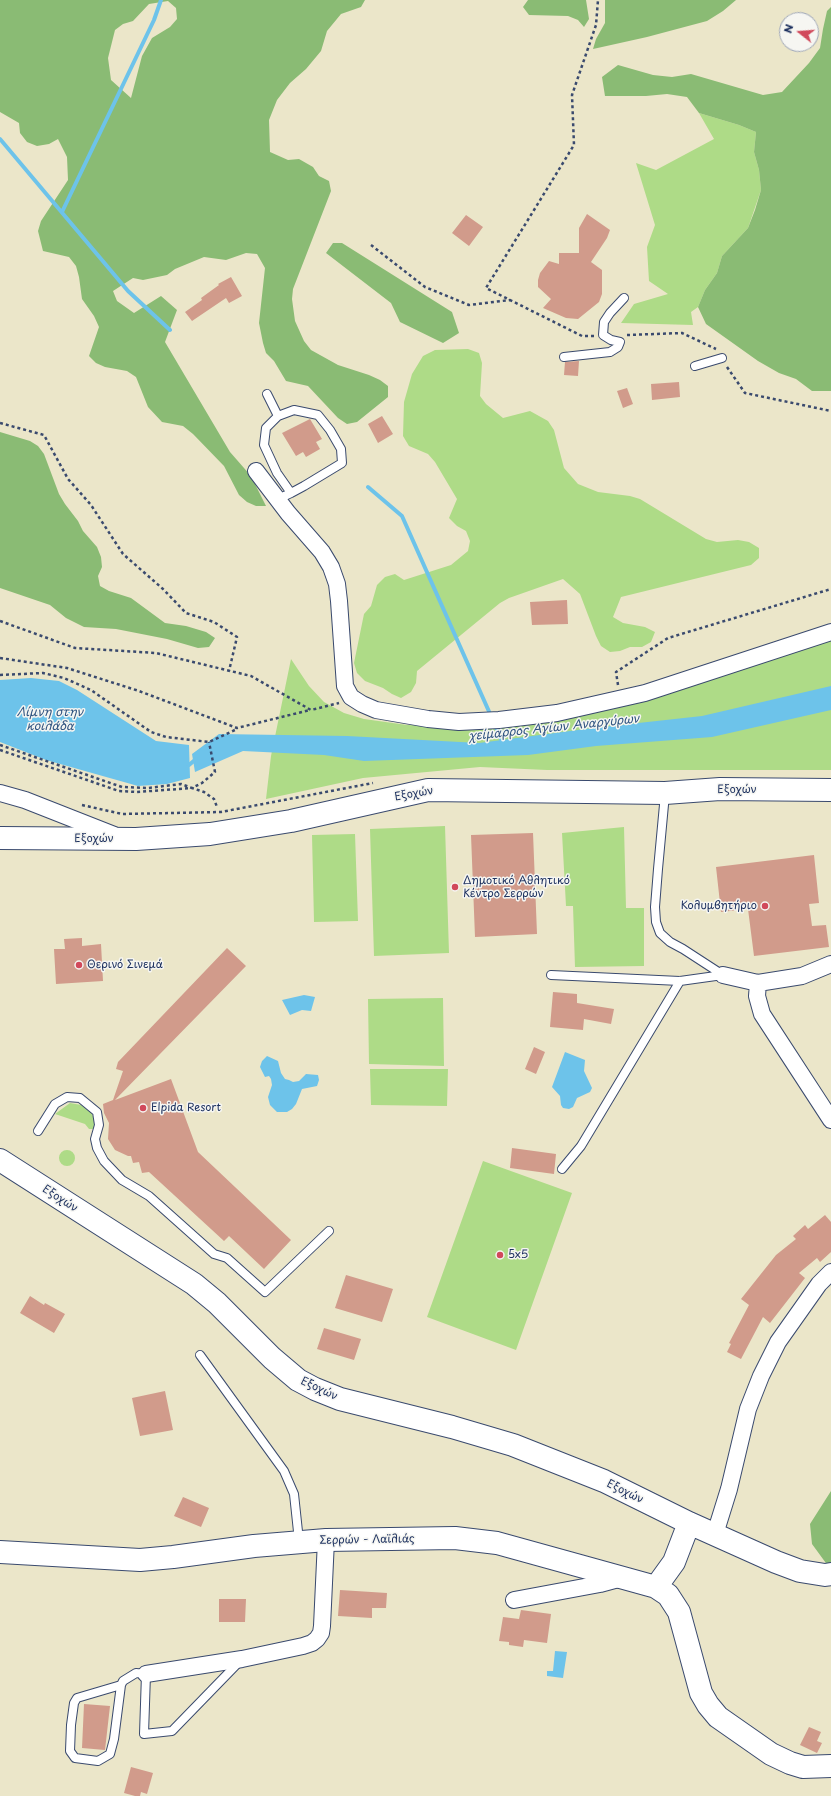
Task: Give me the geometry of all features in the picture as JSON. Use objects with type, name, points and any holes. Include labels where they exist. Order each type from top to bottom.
[{"type":"main road","name":"Εξοχών","points":[[0,838],[123,839],[188,836],[263,826],[428,790],[665,793],[720,789],[831,790]]},
{"type":"main road","name":"Εξοχών","points":[[0,1160],[194,1284],[217,1303],[272,1358],[298,1380],[315,1389],[340,1399],[452,1426],[513,1445],[604,1481],[689,1523],[776,1562],[800,1570],[825,1575],[831,1574]]},
{"type":"main road","points":[[689,1523],[674,1562],[656,1587],[668,1595],[679,1612],[699,1688],[708,1705],[718,1717],[771,1754],[803,1767],[831,1766]]},
{"type":"main road","name":"Σερρών - Λαϊλιάς","points":[[0,1552],[140,1560],[254,1546],[326,1540],[455,1538],[497,1543],[656,1587]]},
{"type":"street","points":[[256,471],[285,496],[322,552],[334,576],[339,601],[344,682],[348,692],[355,699],[368,707],[386,712],[459,722],[505,719],[557,713],[620,700],[645,693],[831,632]]},
{"type":"street","points":[[0,793],[25,800],[123,839]]},
{"type":"street","points":[[723,975],[758,983],[802,976],[831,964]]},
{"type":"street","points":[[758,983],[757,996],[762,1014],[831,1120]]},
{"type":"street","points":[[715,1534],[729,1489],[748,1409],[761,1376],[778,1342],[794,1318],[819,1284],[831,1272]]},
{"type":"street","points":[[146,1674],[242,1659],[312,1643],[321,1633],[322,1626],[326,1540]]},
{"type":"street","points":[[514,1600],[600,1584],[624,1577]]},
{"type":"lane","points":[[564,357],[610,352],[618,347],[620,342],[611,340],[604,336],[604,322],[624,298]]},
{"type":"lane","points":[[695,366],[722,358]]},
{"type":"lane","points":[[267,394],[278,416]]},
{"type":"lane","points":[[294,410],[318,415],[330,430],[341,450],[342,463],[285,496],[277,473],[264,445],[266,428],[278,416],[294,410]]},
{"type":"lane","points":[[665,793],[655,907],[656,922],[660,933],[670,942],[684,948],[723,975]]},
{"type":"lane","points":[[552,975],[680,980],[723,975]]},
{"type":"lane","points":[[562,1169],[581,1146],[680,980]]},
{"type":"lane","points":[[38,1131],[55,1104],[67,1097],[80,1098],[97,1112],[99,1125],[95,1139],[97,1148],[104,1161],[122,1180],[149,1196],[214,1254],[227,1258],[265,1292],[329,1231]]},
{"type":"lane","points":[[200,1355],[284,1471],[294,1494],[299,1542]]},
{"type":"lane","points":[[121,1685],[77,1698],[74,1703],[71,1725],[70,1751],[75,1758],[98,1761],[110,1754],[114,1739],[121,1685],[123,1681],[136,1673],[146,1674],[144,1734],[172,1730],[242,1659]]},
{"type":"path","points":[[572,95],[596,25],[598,0]]},
{"type":"path","points":[[371,245],[426,287],[462,302],[470,305],[510,300]]},
{"type":"path","points":[[0,423],[44,435],[68,479],[91,504],[123,554],[164,589],[186,613],[214,622],[236,637],[229,671]]},
{"type":"path","points":[[620,700],[616,672],[668,638],[831,589]]},
{"type":"path","points":[[0,621],[75,648],[156,653],[251,676],[311,710]]},
{"type":"path","points":[[0,658],[67,668],[139,691],[237,728]]},
{"type":"path","points":[[0,675],[43,673],[64,678],[91,690],[151,732],[166,737],[209,742],[237,728],[355,699]]},
{"type":"path","points":[[0,750],[119,791],[137,792],[192,788],[202,783],[215,772],[209,742]]},
{"type":"path","points":[[0,745],[122,787],[148,788],[181,784],[204,792],[214,799],[217,807]]},
{"type":"green space","points":[[0,0],[365,0],[361,7],[341,14],[327,31],[321,51],[306,69],[290,83],[277,100],[269,120],[270,152],[288,160],[299,159],[313,167],[319,176],[329,181],[331,191],[293,289],[292,299],[295,321],[304,341],[311,350],[338,365],[380,380],[388,386],[388,397],[357,422],[347,424],[338,418],[308,386],[286,381],[274,361],[266,353],[263,343],[259,323],[265,268],[257,254],[246,253],[226,260],[204,257],[175,269],[167,275],[143,280],[133,278],[113,291],[117,301],[134,313],[161,296],[177,310],[165,342],[230,452],[251,476],[266,506],[256,506],[247,502],[239,495],[224,466],[193,434],[183,426],[162,422],[148,407],[136,377],[127,371],[105,367],[96,363],[89,356],[99,327],[94,316],[82,299],[76,266],[69,257],[43,251],[38,231],[41,221],[68,180],[67,157],[58,139],[49,144],[37,146],[27,142],[20,133],[19,123],[0,112]],"holes":[[[168,1],[176,8],[177,19],[170,27],[152,38],[142,56],[131,98],[111,80],[108,58],[115,30],[123,24],[133,21],[149,4]]]},
{"type":"green space","points":[[528,0],[586,0],[589,19],[584,27],[578,20],[568,16],[529,15],[523,7]]},
{"type":"green space","points":[[605,0],[736,0],[723,11],[707,21],[647,37],[593,49],[596,39],[605,23]]},
{"type":"green space","points":[[831,7],[831,391],[812,391],[796,379],[779,373],[758,361],[706,324],[698,307],[705,290],[717,273],[722,256],[748,228],[755,210],[761,190],[759,170],[754,152],[756,132],[739,125],[699,113],[687,97],[667,94],[646,96],[605,96],[602,77],[618,65],[653,75],[672,77],[691,74],[763,95],[782,92],[817,52],[819,52],[827,11]]},
{"type":"green space","points":[[699,113],[739,125],[756,132],[754,152],[759,170],[761,190],[748,228],[722,256],[717,273],[705,290],[698,307],[691,312],[693,325],[621,323],[634,304],[668,294],[649,281],[647,247],[655,225],[636,163],[656,170],[714,139]]},
{"type":"green space","points":[[333,243],[342,243],[452,312],[459,333],[443,343],[400,322],[391,303],[326,253]]},
{"type":"green space","points":[[468,349],[479,353],[482,363],[480,396],[486,404],[503,418],[530,411],[548,421],[554,430],[564,468],[578,484],[598,492],[630,496],[640,499],[706,539],[717,542],[738,540],[749,542],[759,548],[759,558],[751,565],[621,597],[613,617],[623,623],[645,627],[655,632],[651,642],[642,647],[630,647],[620,651],[610,652],[601,646],[580,594],[563,579],[509,598],[500,603],[417,671],[416,683],[411,692],[401,698],[383,688],[365,681],[357,673],[354,663],[364,614],[371,606],[377,585],[385,577],[395,574],[404,580],[451,565],[468,551],[470,541],[466,531],[457,526],[449,518],[457,499],[435,462],[428,454],[409,446],[403,436],[404,402],[412,374],[423,356],[435,350]]},
{"type":"green space","points":[[0,432],[30,441],[38,446],[44,454],[59,494],[78,521],[83,531],[97,547],[101,557],[102,567],[98,576],[100,586],[109,591],[131,598],[165,623],[186,626],[206,632],[215,638],[209,647],[198,648],[167,639],[116,629],[84,627],[66,618],[50,605],[0,588]]},
{"type":"green space","points":[[831,637],[831,770],[547,770],[480,767],[363,778],[266,799],[271,756],[291,659],[309,686],[324,702],[344,713],[364,719],[407,725],[490,725]]},
{"type":"green space","points":[[445,826],[449,953],[374,956],[370,829]]},
{"type":"green space","points":[[624,827],[626,908],[644,908],[644,966],[575,967],[573,906],[566,906],[562,833]]},
{"type":"green space","points":[[355,834],[358,921],[314,922],[312,835]]},
{"type":"green space","points":[[443,998],[444,1066],[369,1064],[368,999]]},
{"type":"green space","points":[[370,1069],[448,1069],[447,1106],[371,1105]]},
{"type":"green space","points":[[70,1103],[81,1105],[91,1112],[94,1119],[94,1129],[89,1129],[85,1124],[55,1114]]},
{"type":"green space","points":[[67,1150],[74,1155],[75,1158],[70,1165],[67,1166],[60,1161],[59,1158],[64,1151]]},
{"type":"green space","name":"5x5","points":[[483,1161],[572,1193],[516,1350],[427,1317]]},
{"type":"green space","points":[[831,1491],[831,1570],[812,1544],[810,1524]]},
{"type":"water","name":"Λίμνη στην κοιλάδα","points":[[31,678],[59,681],[77,690],[156,741],[189,745],[190,778],[167,784],[138,786],[46,760],[0,742],[0,680]]},
{"type":"water","points":[[831,686],[831,710],[712,737],[596,746],[528,755],[364,761],[324,755],[243,751],[195,772],[192,754],[219,734],[347,736],[479,743],[702,716]]},
{"type":"water","points":[[304,995],[315,997],[311,1011],[302,1010],[290,1015],[282,1000]]},
{"type":"water","points":[[565,1052],[585,1060],[584,1071],[592,1088],[590,1092],[577,1098],[573,1107],[569,1109],[563,1108],[561,1105],[560,1096],[552,1087]]},
{"type":"water","points":[[267,1056],[278,1061],[281,1073],[285,1079],[293,1082],[299,1081],[306,1074],[318,1075],[319,1080],[317,1086],[302,1089],[296,1104],[287,1112],[277,1112],[270,1105],[268,1097],[272,1085],[271,1079],[269,1076],[265,1077],[260,1067],[262,1061]]},
{"type":"water","points":[[555,1651],[567,1652],[563,1678],[547,1676],[547,1671],[553,1671]]},
{"type":"building","points":[[587,214],[610,230],[607,238],[591,262],[602,270],[602,294],[599,302],[578,319],[566,318],[543,308],[551,299],[538,287],[538,280],[540,273],[549,261],[559,264],[559,253],[579,253],[579,228]]},
{"type":"building","points":[[466,215],[483,227],[469,246],[452,233]]},
{"type":"building","points":[[231,277],[242,296],[229,303],[226,298],[192,321],[185,312],[202,300],[201,298],[219,285],[218,284]]},
{"type":"building","points":[[579,361],[578,376],[564,375],[565,362]]},
{"type":"building","points":[[679,382],[680,397],[652,400],[651,384]]},
{"type":"building","points":[[627,388],[633,404],[623,408],[617,391]]},
{"type":"building","points":[[382,416],[393,434],[378,443],[368,424]]},
{"type":"building","points":[[310,419],[322,439],[316,442],[320,449],[306,457],[303,452],[296,456],[282,433]]},
{"type":"building","points":[[567,600],[568,624],[532,625],[530,602]]},
{"type":"building","points":[[533,833],[537,934],[475,937],[471,835]]},
{"type":"building","name":"Κολυμβητήριο","points":[[814,855],[819,903],[809,904],[812,926],[826,925],[829,947],[754,956],[748,909],[721,912],[716,867]]},
{"type":"building","name":"Θερινό Σινεμά","points":[[82,938],[82,946],[101,944],[103,981],[56,984],[54,949],[65,949],[64,939]]},
{"type":"building","name":"Elpida Resort","points":[[227,948],[246,966],[115,1100],[171,1079],[198,1152],[291,1240],[264,1269],[229,1236],[224,1241],[149,1172],[142,1173],[139,1162],[133,1163],[131,1156],[115,1150],[108,1139],[109,1123],[104,1113],[103,1104],[113,1100],[123,1071],[116,1069],[118,1062]]},
{"type":"building","points":[[553,992],[577,994],[577,1003],[614,1009],[611,1024],[584,1019],[583,1030],[550,1027]]},
{"type":"building","points":[[534,1047],[545,1052],[536,1074],[525,1069]]},
{"type":"building","points":[[512,1148],[556,1154],[554,1174],[510,1168]]},
{"type":"building","points":[[825,1215],[831,1222],[831,1252],[820,1262],[817,1258],[799,1273],[805,1278],[770,1323],[763,1317],[741,1359],[727,1352],[731,1344],[729,1343],[749,1305],[741,1299],[776,1255],[796,1239],[793,1236],[805,1225],[808,1229]]},
{"type":"building","points":[[346,1275],[393,1289],[382,1322],[335,1308]]},
{"type":"building","points":[[30,1296],[44,1305],[45,1303],[65,1314],[54,1333],[20,1313]]},
{"type":"building","points":[[324,1328],[361,1339],[354,1360],[317,1349]]},
{"type":"building","points":[[165,1391],[173,1430],[140,1436],[132,1398]]},
{"type":"building","points":[[183,1497],[209,1508],[201,1527],[174,1516]]},
{"type":"building","points":[[340,1590],[387,1593],[386,1608],[372,1608],[372,1618],[338,1616]]},
{"type":"building","points":[[219,1599],[246,1599],[245,1622],[219,1622]]},
{"type":"building","points":[[521,1610],[551,1614],[547,1643],[524,1640],[523,1647],[509,1645],[509,1642],[499,1641],[503,1617],[519,1619]]},
{"type":"building","points":[[84,1704],[110,1706],[105,1750],[82,1748]]},
{"type":"building","points":[[809,1727],[821,1732],[817,1741],[822,1743],[817,1753],[800,1745]]},
{"type":"building","points":[[131,1767],[153,1773],[147,1794],[141,1792],[140,1796],[135,1796],[124,1793]]},
{"type":"waterway","points":[[62,212],[154,20],[161,0]]},
{"type":"waterway","points":[[0,139],[128,291],[170,330]]},
{"type":"waterway","points":[[368,487],[402,516],[491,716]]},
{"type":"waterway","points":[[495,725],[503,744]]},
{"type":"waterway","name":"χείμαρρος Αγίων Αναργύρων","points":[[189,765],[196,759]]},
{"type":"place","name":"Δημοτικό Αθλητικό Κέντρο Σερρών","points":[[455,887]]},
{"type":"place","name":"Κολυμβητήριο","points":[[765,906]]},
{"type":"place","name":"Θερινό Σινεμά","points":[[79,965]]},
{"type":"place","name":"Elpida Resort","points":[[143,1108]]},
{"type":"place","name":"5x5","points":[[500,1255]]}]
